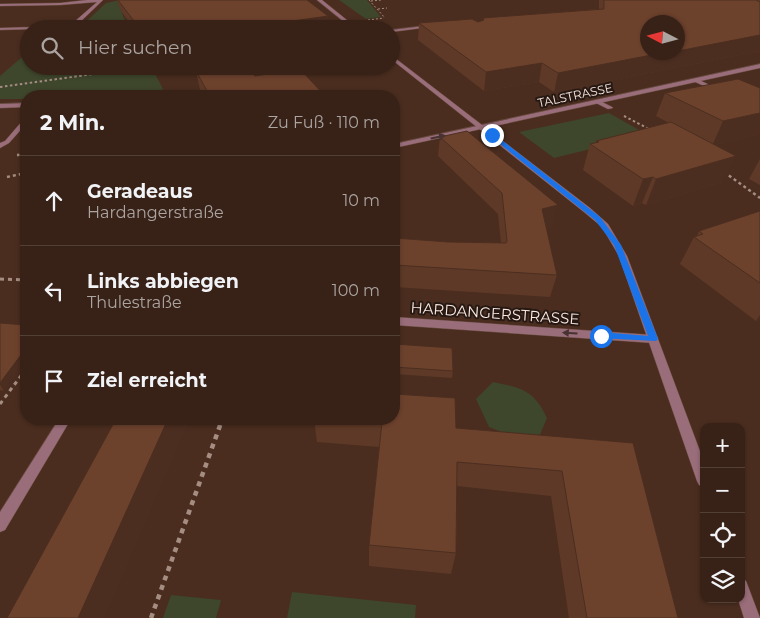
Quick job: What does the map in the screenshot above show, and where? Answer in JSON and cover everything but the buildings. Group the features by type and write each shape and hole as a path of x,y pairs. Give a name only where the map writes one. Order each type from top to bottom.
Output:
{"street":[{"path":"0,5 60,4 101,0"},
{"path":"79,20 101,0"},
{"path":"319,0 345,20"},
{"path":"400,30 437,25"},
{"path":"0,28 20,28"},
{"path":"400,63 605,226 623,256 700,470"},
{"name":"TALSTRASSE","path":"400,145 760,66"},
{"path":"695,80 726,93"},
{"path":"598,102 610,108"},
{"path":"0,106 20,105"},
{"path":"0,146 7,142 20,127"},
{"name":"HARDANGERSTRASSE","path":"400,321 653,339"},
{"path":"0,526 61,425"},
{"path":"745,598 752,618"}],"path":[{"path":"370,1 381,0"},
{"path":"377,9 388,8"},
{"path":"368,20 381,18"},
{"path":"0,86 92,75"},
{"path":"610,108 652,130"},
{"path":"719,169 760,198"},
{"path":"6,177 20,174"},
{"path":"0,279 20,280"},
{"path":"0,404 20,377"},
{"path":"151,618 222,425"}],"green space":[{"path":"120,0 125,20 88,20 106,3"},
{"path":"339,0 367,0 381,17 366,19"},
{"path":"20,59 20,75 156,75 163,89 20,90 20,99 0,99 0,76"},
{"path":"609,113 648,135 554,158 519,132"},
{"path":"493,382 512,386 526,392 537,401 547,418 539,437 512,436 489,427 476,399"},
{"path":"292,592 416,605 415,618 287,618"},
{"path":"171,595 221,600 216,618 163,618"}],"route":[{"path":"492,135 597,219 605,226 618,245 653,339 601,336"}]}
